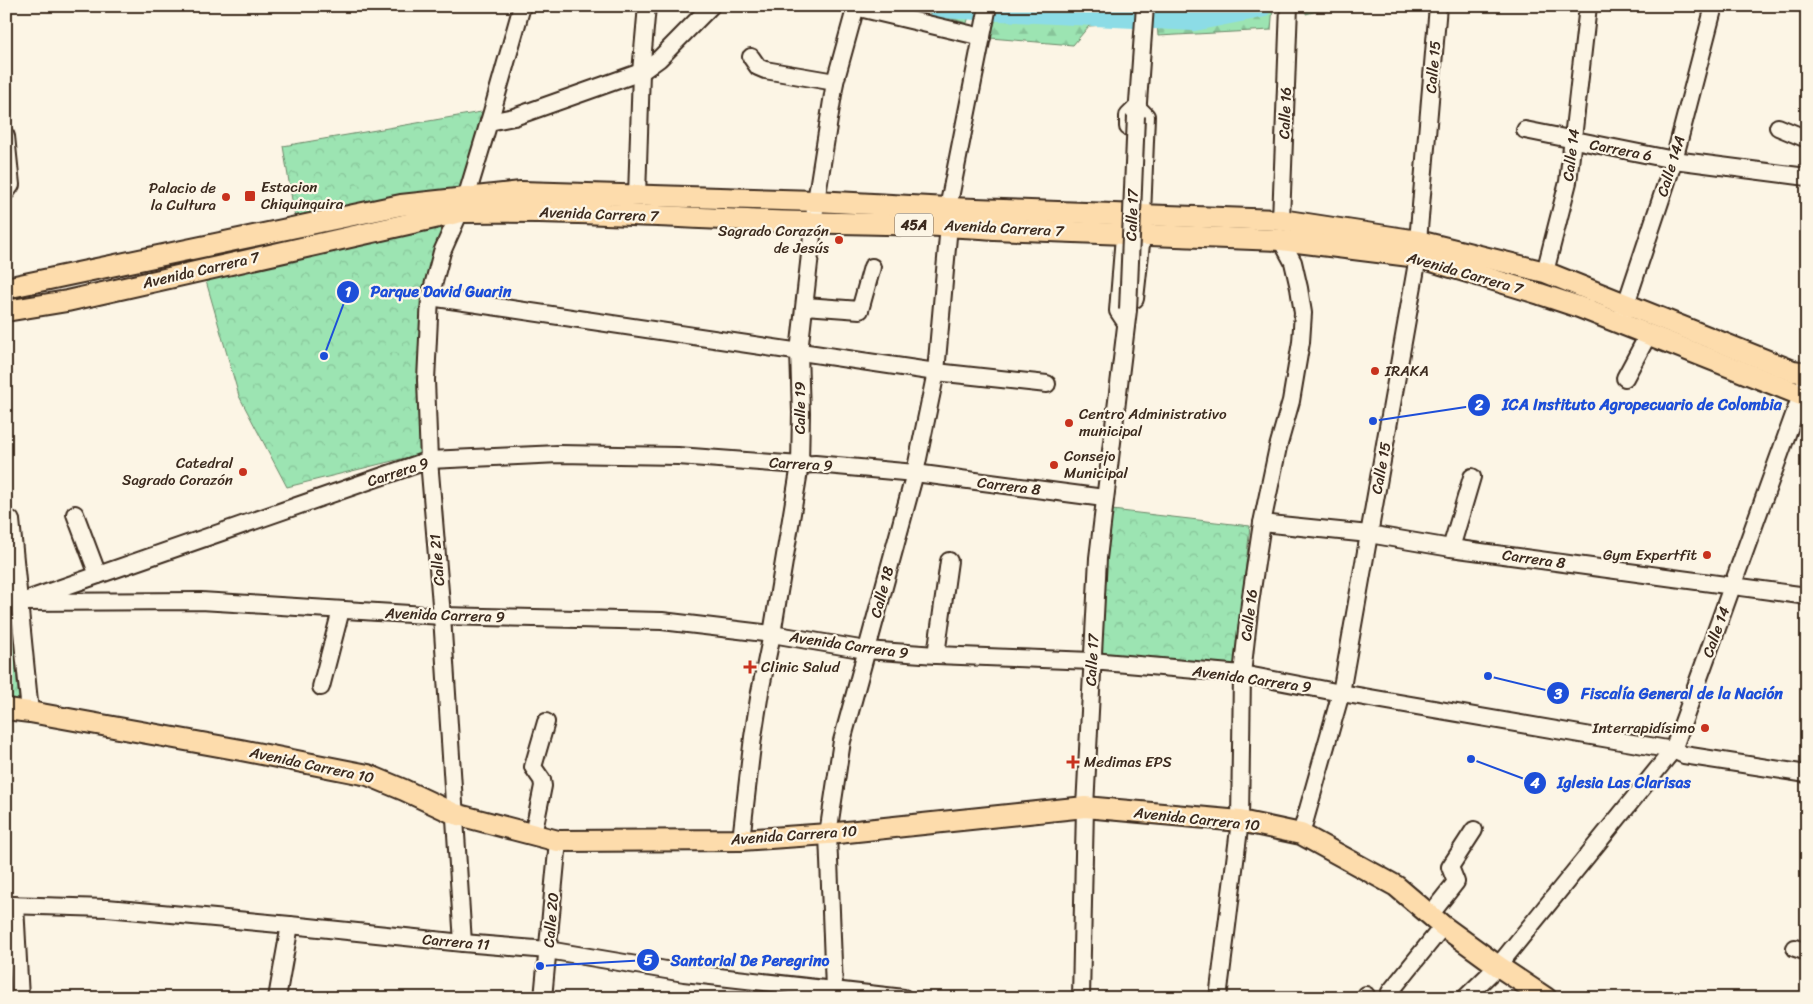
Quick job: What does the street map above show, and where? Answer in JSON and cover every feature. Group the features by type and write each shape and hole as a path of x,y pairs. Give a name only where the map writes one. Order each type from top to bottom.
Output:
{"main road":[{"name":"Avenida Carrera 7","path":"6,311 67,301 521,192 816,201 949,217"},
{"name":"Avenida Carrera 7","path":"6,288 401,205 464,205 525,211 814,222 949,217 1133,224 1281,220 1418,249 1545,272 1623,314 1648,334 1805,390"},
{"name":"Avenida Carrera 7","path":"1133,224 1281,240 1418,249 1540,294 1623,314 1793,371 1807,373"},
{"name":"Avenida Carrera 10","path":"6,709 241,750 368,775 454,814 558,841 741,840 828,834 1085,808 1240,821 1301,834 1396,886 1498,966 1546,998"}],"street":[{"name":"Calle 21","path":"463,943 442,616 429,460 426,380 430,297 442,252 464,205 522,6"},
{"path":"637,196 642,72 647,6"},
{"path":"489,122 514,117 642,72 711,6"},
{"name":"Calle 18","path":"834,989 828,834 842,740 915,473 936,372 949,217 988,6"},
{"name":"Calle 17","path":"1081,998 1085,808 1098,558 1127,317 1144,6"},
{"name":"Calle 15","path":"1301,834 1341,693 1418,249 1438,6"},
{"name":"Calle 14","path":"1545,272 1568,182 1588,6"},
{"name":"Calle 14A","path":"1623,314 1674,160 1714,6"},
{"path":"856,7 983,30"},
{"name":"Calle 19","path":"741,840 760,692 772,634 800,465 799,352 816,201 835,82 856,7"},
{"name":"Calle 16","path":"1281,220 1289,11"},
{"path":"751,56 758,67 765,70 835,82"},
{"name":"Calle 17","path":"1127,317 1118,311 1133,224 1146,116 1137,112"},
{"path":"1778,127 1807,139"},
{"name":"Carrera 6","path":"1525,130 1674,160 1807,177"},
{"path":"6,136 11,185 6,192"},
{"name":"Calle 16","path":"1218,998 1240,821 1242,674 1262,523 1278,447 1291,401 1298,364 1303,313 1293,262 1281,240"},
{"path":"805,306 860,310 872,267"},
{"path":"430,297 936,372 1047,384"},
{"path":"1625,378 1648,334"},
{"name":"Calle 14","path":"1465,998 1498,966 1673,750 1805,390"},
{"name":"Carrera 9","path":"18,602 429,460 559,454 678,456 800,465 815,464 915,473"},
{"name":"Carrera 8","path":"915,473 1104,498"},
{"path":"1450,548 1472,477"},
{"path":"75,514 98,575"},
{"path":"6,521 11,520 30,712"},
{"name":"Carrera 8","path":"1262,523 1369,534 1450,548 1807,596"},
{"path":"936,656 949,560"},
{"name":"Avenida Carrera 9","path":"18,602 201,601 442,616 662,621 772,634 866,650 936,656 1092,661 1242,674 1341,693 1673,750 1684,755 1807,774"},
{"path":"321,687 341,610"},
{"path":"533,835 543,786 542,780 533,766 546,722"},
{"name":"Avenida Carrera 9","path":"1673,750 1685,746 1807,765"},
{"path":"1396,998 1390,992 1437,920 1456,882 1450,867 1474,830"},
{"name":"Calle 20","path":"542,998 558,841"},
{"path":"11,905 20,998"},
{"name":"Carrera 11","path":"11,905 106,908 548,950 684,973 904,998"},
{"path":"277,998 290,925"}],"green space":[{"path":"902,6 972,6 967,23"},
{"path":"1000,6 1128,6 1125,24 1089,26 1073,45 990,38"},
{"path":"1156,6 1273,6 1271,30 1158,36"},
{"path":"1306,6 1335,6 1306,14"},
{"path":"487,111 464,189 295,218 283,146"},
{"path":"453,214 422,316 421,454 287,487 239,396 206,281 401,224"},
{"path":"1112,510 1250,526 1235,670 1096,654"},
{"path":"6,548 17,683 19,700 6,698"}],"waterway":[{"path":"939,6 1194,19 1260,6"}],"place":[{"name":"Estacion Chiquinquira","path":"250,196"},
{"name":"Palacio de la Cultura","path":"226,197"},
{"name":"Sagrado Corazón de Jesús","path":"839,240"},
{"name":"Parque David Guarin","path":"324,356"},
{"name":"IRAKA","path":"1375,371"},
{"name":"ICA Instituto Agropecuario de Colombia","path":"1373,421"},
{"name":"Centro Administrativo municipal","path":"1069,423"},
{"name":"Consejo Municipal","path":"1054,465"},
{"name":"Catedral Sagrado Corazón","path":"243,472"},
{"name":"Gym Expertfit","path":"1707,555"},
{"name":"Clinic Salud","path":"750,667"},
{"name":"Fiscalía General de la Nación","path":"1488,676"},
{"name":"Interrapidísimo","path":"1705,728"},
{"name":"Iglesia Las Clarisas","path":"1471,759"},
{"name":"Medimas EPS","path":"1073,762"},
{"name":"Santorial De Peregrino","path":"540,966"}]}
